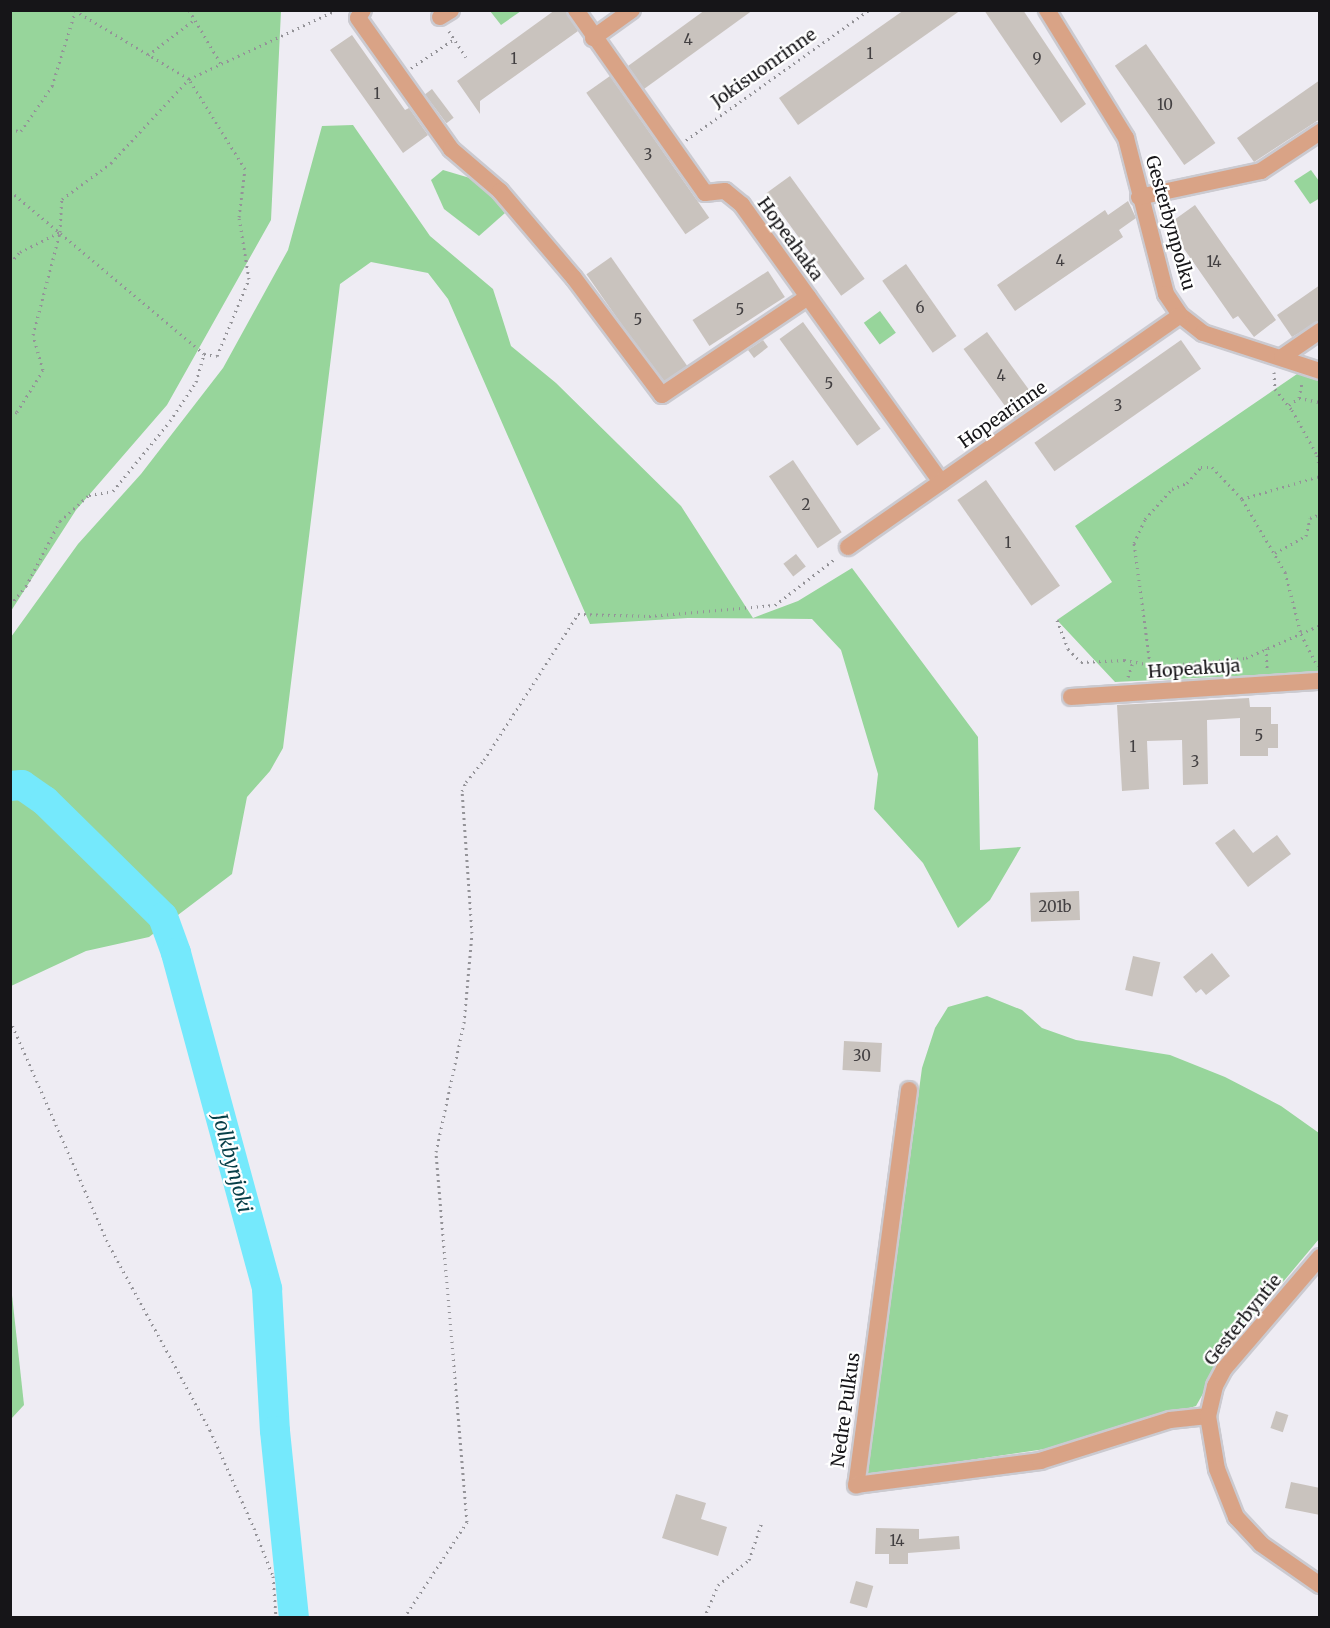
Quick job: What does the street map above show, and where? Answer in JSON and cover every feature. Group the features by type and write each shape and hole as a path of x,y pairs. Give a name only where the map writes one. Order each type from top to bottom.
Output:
{"street":[{"path":"363,10 358,18 451,149 500,191 574,278 662,395 808,297"},
{"name":"Hopeahaka","path":"576,10 593,38 705,193 724,190 742,205 942,482"},
{"path":"593,38 632,10"},
{"name":"Gesterbynpolku","path":"1047,10 1126,138 1139,197 1166,294 1180,315 1203,333 1320,371"},
{"path":"1139,197 1261,171 1320,132"},
{"name":"Hopearinne","path":"848,547 1180,315"},
{"path":"1282,357 1320,331"},
{"name":"Hopeakuja","path":"1071,697 1315,681"},
{"name":"Nedre Pulkus","path":"909,1090 856,1485 1040,1461 1170,1420 1208,1416"},
{"name":"Gesterbyntie","path":"1320,1257 1224,1368 1215,1386 1208,1416 1217,1469 1236,1516 1261,1544 1320,1585"}],"path":[{"path":"189,10 221,64"},
{"path":"10,416 17,412 43,369 33,335 60,232 62,199 111,163 189,79 336,10"},
{"name":"Jokisuonrinne","path":"674,148 869,10"},
{"path":"10,130 21,131 52,86 75,11 189,79 245,169 239,218 249,279 217,356 204,354 10,191"},
{"path":"446,14 454,39 466,57"},
{"path":"148,55 194,20"},
{"path":"400,76 454,39"},
{"path":"10,263 20,252 60,232"},
{"path":"10,605 26,586 60,521 89,495 113,492 136,465 196,382 204,354"},
{"path":"1282,357 1273,373 1275,388 1288,405 1317,455 1320,471"},
{"path":"1288,405 1299,398 1320,402"},
{"path":"1150,664 1133,555 1145,519 1172,489 1187,483 1201,467 1212,467 1242,499 1285,572 1301,633 1318,663 1315,681"},
{"path":"1242,499 1320,476"},
{"path":"1275,553 1306,536 1310,518 1320,514"},
{"path":"404,1617 467,1522 436,1152 464,1023 471,944 462,791 578,614 649,616 775,605 813,579 848,547"},
{"path":"1057,620 1068,649 1081,662 1124,660 1150,664 1246,658 1320,625"},
{"path":"1266,648 1267,684"},
{"path":"10,1020 109,1245 210,1430 254,1528 273,1576 276,1617"},
{"path":"704,1617 718,1585 749,1560 762,1522"}],"green space":[{"path":"11,10 281,11 271,220 167,405 76,510 11,611"},
{"path":"490,11 521,11 501,25"},
{"path":"353,125 430,236 493,289 511,346 556,383 681,506 753,618 798,601 852,568 978,737 980,850 1021,847 990,900 958,928 923,863 874,809 878,774 841,650 812,619 688,618 590,624 448,299 428,273 371,262 340,284 283,748 270,771 247,797 232,874 149,937 86,951 11,986 11,637 78,544 141,474 223,368 288,250 322,126"},
{"path":"443,170 480,181 505,213 479,236 444,209 431,180"},
{"path":"1311,170 1319,181 1320,198 1310,204 1294,181"},
{"path":"880,311 896,333 880,345 864,323"},
{"path":"1319,359 1319,672 1115,682 1057,620 1112,582 1075,526"},
{"path":"987,996 1022,1010 1042,1028 1076,1040 1170,1055 1225,1077 1281,1106 1319,1133 1319,1239 1231,1344 1196,1406 1052,1448 867,1475 922,1068 935,1028 948,1007"},
{"path":"10,1277 24,1405 11,1419 10,1419"}],"building":[{"path":"555,10 566,10 578,31 480,101 480,114 457,81"},
{"path":"705,10 753,10 644,89 628,66"},
{"path":"904,10 961,10 798,125 779,98"},
{"path":"984,10 1023,10 1086,104 1061,123"},
{"path":"352,35 405,110 409,108 428,135 403,153 330,50"},
{"path":"1146,44 1215,143 1184,165 1115,66"},
{"path":"610,76 709,218 685,234 586,93"},
{"path":"1320,80 1320,119 1254,162 1237,138"},
{"path":"432,89 454,118 446,123 425,94"},
{"path":"790,176 865,279 841,296 767,193"},
{"path":"1128,201 1136,218 1119,230 1123,237 1015,311 997,285 1105,210 1108,215"},
{"path":"1170,201 1174,220 1195,205 1276,320 1254,337 1238,316 1233,319 1159,213 1157,204"},
{"path":"611,257 687,366 663,383 586,274"},
{"path":"906,264 956,336 933,353 882,281"},
{"path":"768,271 785,297 709,346 693,320"},
{"path":"1320,285 1320,321 1292,337 1277,315"},
{"path":"803,322 881,429 857,446 780,339"},
{"path":"987,332 1038,402 1014,419 964,349"},
{"path":"763,340 768,347 754,358 748,350"},
{"path":"1181,340 1201,369 1054,471 1034,443"},
{"path":"793,460 842,532 818,548 769,476"},
{"path":"986,480 1060,586 1031,606 957,500"},
{"path":"796,554 806,567 793,576 783,564"},
{"path":"1249,698 1250,707 1271,707 1271,724 1278,724 1278,748 1268,748 1268,756 1240,756 1240,718 1207,720 1208,784 1183,785 1182,740 1147,741 1149,789 1122,791 1117,705"},
{"path":"1234,829 1253,853 1277,835 1291,854 1248,887 1215,843"},
{"path":"1079,891 1080,920 1031,922 1030,893"},
{"path":"1212,953 1230,976 1206,995 1201,989 1196,993 1183,977"},
{"path":"1133,956 1160,962 1152,996 1125,990"},
{"path":"844,1041 882,1043 880,1072 842,1070"},
{"path":"1276,1411 1288,1415 1283,1432 1270,1428"},
{"path":"1291,1482 1320,1488 1320,1515 1285,1508"},
{"path":"676,1494 706,1503 701,1519 727,1527 718,1556 662,1538"},
{"path":"876,1528 919,1529 919,1539 959,1536 960,1549 908,1553 908,1564 889,1564 889,1554 875,1554"},
{"path":"856,1581 873,1586 867,1608 850,1603"}],"waterway":[{"name":"Jolkbynjoki","path":"10,786 22,785 45,801 163,917 176,953 267,1289 275,1431 294,1618"}]}
